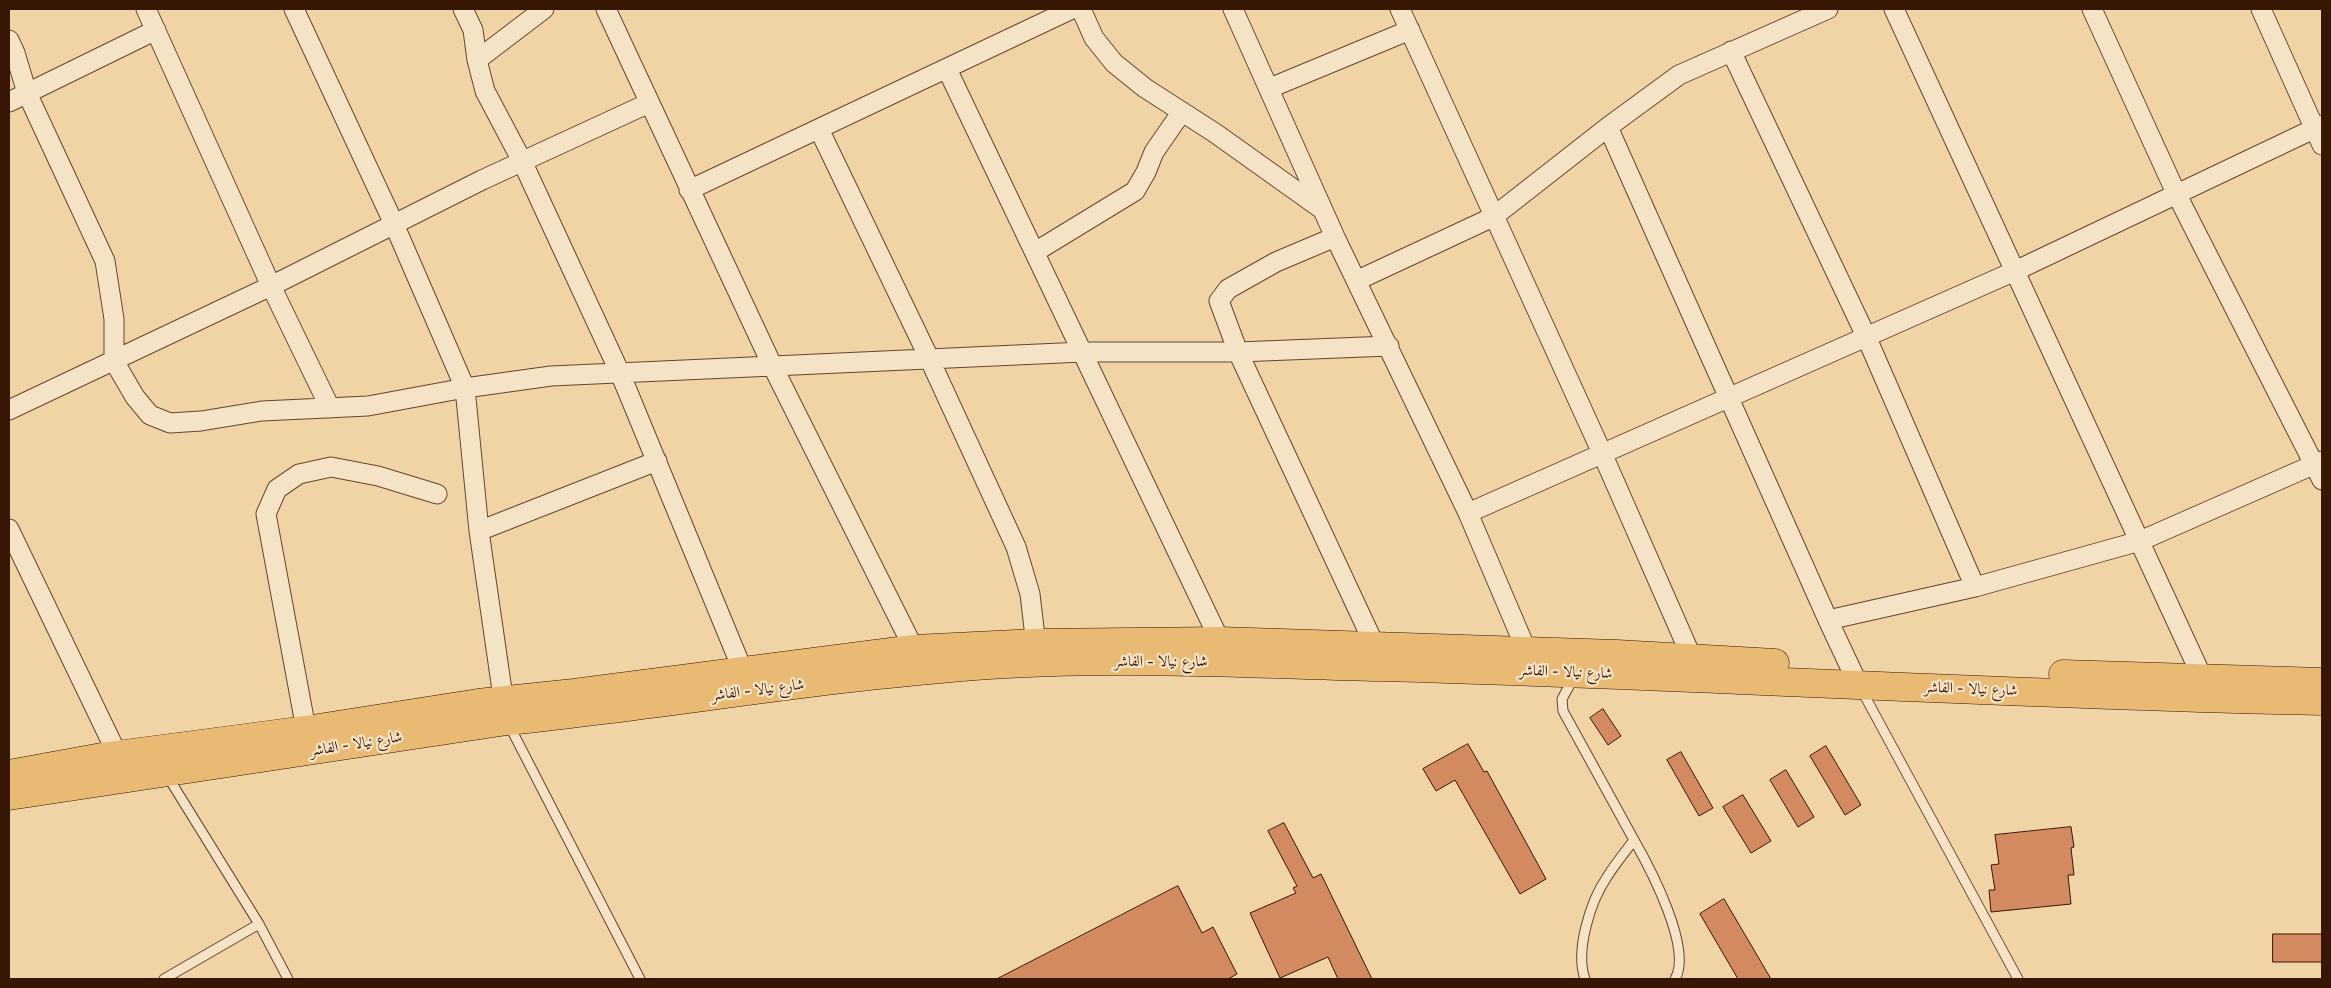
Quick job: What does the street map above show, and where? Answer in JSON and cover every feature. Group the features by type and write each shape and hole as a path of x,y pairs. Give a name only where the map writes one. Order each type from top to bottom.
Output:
{"highway":[{"name":"شارع نيالا - الفاشر","path":"9,774 123,766 308,741 478,703 505,711 577,714 796,685 968,667 1037,653 1220,641 1375,646 1531,662"},
{"name":"شارع نيالا - الفاشر","path":"505,711 743,670 914,649 1220,662 1583,663 2159,687 2322,701"},
{"name":"شارع نيالا - الفاشر","path":"1583,663 1692,658 1729,670"},
{"name":"شارع نيالا - الفاشر","path":"2159,687 2203,679 2322,682"},
{"name":"شارع نيالا - الفاشر","path":"9,796 123,766"}],"street":[{"path":"146,9 271,286 330,408"},
{"path":"294,9 394,224 465,388 479,531 505,711"},
{"path":"464,9 473,30 477,60 485,91 522,161 620,373 743,670"},
{"path":"477,60 544,9"},
{"path":"606,9 772,365 914,649"},
{"path":"689,190 1072,9"},
{"path":"1081,9 1094,38 1114,63 1145,88 1181,113 1215,133 1323,210"},
{"path":"1233,9 1335,236 1358,280 1468,514 1531,662"},
{"path":"1400,9 1493,217 1602,452 1692,658"},
{"path":"1358,280 1493,217 1608,127 1679,76 1828,9"},
{"path":"1894,9 2203,679"},
{"path":"1828,620 1975,587 2140,541 2320,469 2176,193 2092,9"},
{"path":"1468,514 1602,452 1728,399 2015,271 2176,193 2320,133 2261,9"},
{"path":"9,102 156,30"},
{"path":"1270,88 1410,30"},
{"path":"9,40 15,53 26,93 105,261 114,319 114,361 135,397 150,415 170,423 201,421 262,411 368,406 465,388 551,376 1083,352 1238,352 1389,346"},
{"path":"1731,51 1866,336 1975,587"},
{"path":"947,69 1220,641"},
{"path":"10,407 114,361 271,286 522,161 649,102"},
{"path":"1035,252 1135,191 1146,172 1154,152 1181,113"},
{"path":"1608,127 1728,399 1854,675"},
{"path":"819,129 930,358 1016,547 1030,594 1037,653"},
{"path":"1335,236 1276,262 1228,288 1219,301 1238,352 1375,646"},
{"path":"479,531 657,461"},
{"path":"308,741 266,514 277,489 299,474 331,467 378,476 437,494"},
{"path":"9,528 123,766"}],"lane":[{"path":"1583,663 1562,699 1562,711 1654,875 1669,913 1678,948 1679,972 1675,979"},
{"path":"1854,675 2018,979"},
{"path":"505,711 640,979"},
{"path":"159,761 259,924 288,979"},
{"path":"1585,979 1581,967 1581,952 1593,908 1606,878 1634,840"},
{"path":"164,979 259,924"}],"building":[{"path":"1603,709 1621,736 1608,745 1590,718"},
{"path":"1468,744 1484,772 1487,771 1546,879 1520,894 1455,780 1436,791 1423,769"},
{"path":"1826,746 1861,805 1845,815 1810,756"},
{"path":"1681,752 1713,808 1699,816 1667,760"},
{"path":"1786,770 1814,817 1798,827 1770,780"},
{"path":"1743,795 1771,841 1751,853 1723,807"},
{"path":"1284,823 1313,878 1321,874 1372,979 1338,979 1328,957 1280,978 1250,913 1296,893 1293,888 1297,886 1268,831"},
{"path":"2071,827 2074,847 2071,848 2074,875 2068,875 2071,904 1991,912 1989,890 1995,890 1991,865 1999,864 1995,835"},
{"path":"1178,886 1202,933 1213,927 1237,974 1228,979 997,979"},
{"path":"1724,899 1771,979 1738,979 1700,914"},
{"path":"2273,934 2322,934 2322,962 2273,962"}]}
